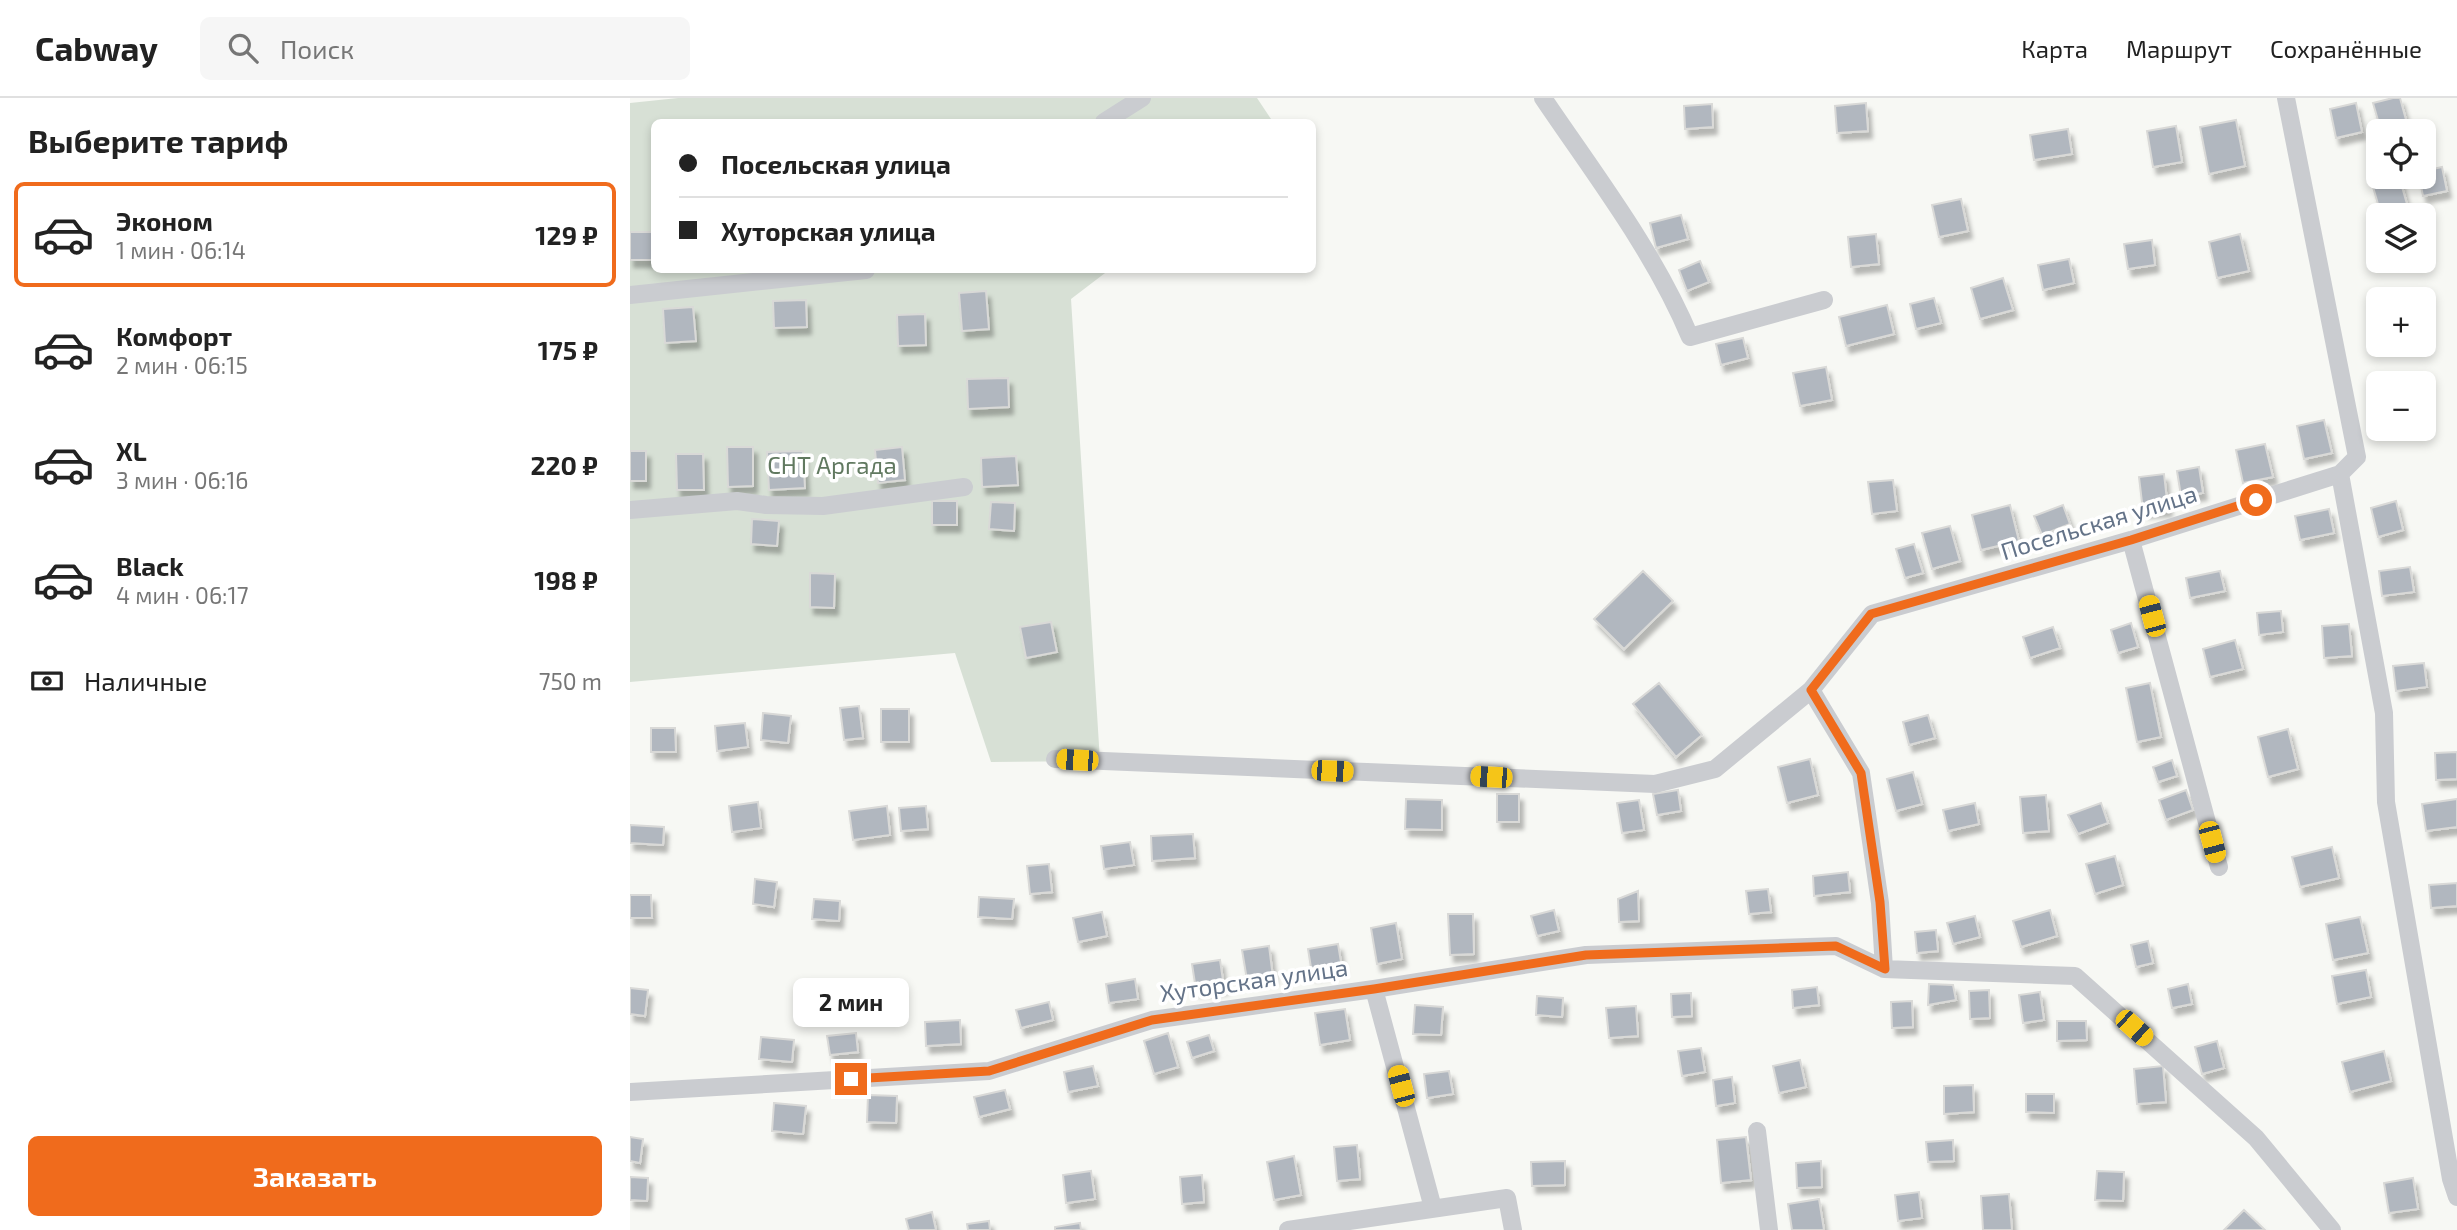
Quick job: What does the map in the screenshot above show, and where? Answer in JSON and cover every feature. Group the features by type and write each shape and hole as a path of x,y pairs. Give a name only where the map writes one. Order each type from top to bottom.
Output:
{"street":[{"path":"1109,119 1142,98"},
{"path":"1543,98 1630,228 1680,312 1690,337 1824,300"},
{"path":"2286,98 2357,457 2340,474 2384,713 2386,802 2451,1179 2457,1197"},
{"path":"630,295 838,273"},
{"name":"Посельская улица","path":"1811,690 1871,614 2131,540 2340,474"},
{"path":"630,510 737,501 766,505 823,506 964,487"},
{"path":"2131,540 2219,867"},
{"path":"1055,759 1655,784 1716,769 1811,690 1861,773 1880,902 1885,969 2075,976 2256,1138 2332,1230"},
{"name":"Хуторская улица","path":"630,1092 989,1071 1152,1020 1374,989 1586,955 1836,946 1885,969"},
{"path":"1374,989 1433,1208"},
{"path":"1757,1131 1769,1230"},
{"path":"1288,1230 1507,1198 1513,1230"}],"green space":[{"name":"СНТ Аргада","path":"678,98 1257,98 1271,119 651,119 651,273 1105,273 1071,299 1100,761 991,762 955,653 630,682 630,103"}],"building":[{"path":"2400,98 2406,119 2378,119 2373,103"},
{"path":"1866,103 1868,131 1837,133 1835,106"},
{"path":"2356,103 2362,132 2336,138 2330,109"},
{"path":"1712,104 1713,127 1685,129 1684,106"},
{"path":"2236,120 2245,166 2209,174 2200,127"},
{"path":"2176,126 2182,162 2153,167 2147,131"},
{"path":"2068,129 2072,154 2034,160 2030,135"},
{"path":"2442,167 2447,191 2423,196 2422,189 2436,189 2436,168"},
{"path":"2374,189 2403,189 2407,203 2378,203"},
{"path":"1961,199 1968,231 1939,237 1932,205"},
{"path":"1681,215 1688,239 1656,248 1650,223"},
{"path":"630,232 651,232 651,260 630,260"},
{"path":"1876,234 1879,264 1851,267 1848,237"},
{"path":"2240,234 2249,271 2217,278 2209,242"},
{"path":"2152,240 2155,265 2128,269 2124,244"},
{"path":"2069,259 2074,283 2043,290 2038,265"},
{"path":"1700,261 1709,282 1687,291 1679,270"},
{"path":"2003,278 2013,310 1980,319 1971,288"},
{"path":"986,291 989,329 962,331 959,293"},
{"path":"1934,298 1941,323 1916,329 1910,304"},
{"path":"806,300 807,327 774,328 773,301"},
{"path":"1887,305 1894,334 1846,346 1839,317"},
{"path":"693,307 696,341 665,343 663,309"},
{"path":"925,314 926,345 898,346 897,315"},
{"path":"1743,338 1748,358 1721,365 1716,344"},
{"path":"1826,367 1832,400 1800,406 1793,373"},
{"path":"1008,378 1009,407 968,409 967,379"},
{"path":"2324,420 2332,453 2304,459 2297,426"},
{"path":"2265,444 2273,477 2243,483 2236,450"},
{"path":"727,447 753,447 753,486 728,487"},
{"path":"902,447 905,480 878,483 875,450"},
{"path":"630,451 646,451 646,481 630,481"},
{"path":"803,451 805,488 769,490 767,452"},
{"path":"676,454 703,454 704,490 677,490"},
{"path":"1016,456 1018,485 982,487 981,458"},
{"path":"2199,467 2203,493 2181,496 2177,471"},
{"path":"2164,474 2168,509 2143,511 2139,477"},
{"path":"1893,480 1897,511 1872,514 1868,482"},
{"path":"932,501 957,501 957,525 932,525"},
{"path":"2396,501 2403,530 2378,537 2371,508"},
{"path":"991,502 1015,503 1014,531 989,529"},
{"path":"2010,505 2019,541 1981,550 1972,515"},
{"path":"2063,505 2070,524 2042,535 2034,516"},
{"path":"2329,509 2334,533 2300,540 2295,516"},
{"path":"752,519 779,521 777,546 751,544"},
{"path":"1950,526 1960,561 1932,569 1922,533"},
{"path":"1914,544 1923,573 1905,578 1896,549"},
{"path":"2410,567 2414,592 2382,596 2379,571"},
{"path":"1643,571 1673,601 1624,649 1594,619"},
{"path":"2220,571 2225,591 2190,598 2186,578"},
{"path":"810,573 835,574 834,608 810,607"},
{"path":"2281,611 2283,632 2259,635 2257,613"},
{"path":"1051,622 1057,652 1026,658 1020,627"},
{"path":"2131,623 2138,647 2118,653 2111,630"},
{"path":"2349,624 2352,656 2324,658 2322,626"},
{"path":"2053,627 2060,648 2030,658 2023,637"},
{"path":"2235,640 2243,669 2210,677 2203,649"},
{"path":"2424,663 2427,687 2396,691 2393,666"},
{"path":"1659,683 1702,735 1676,757 1633,704"},
{"path":"2150,683 2161,737 2137,742 2126,688"},
{"path":"859,706 863,738 844,740 840,708"},
{"path":"881,709 909,709 909,742 881,742"},
{"path":"763,713 791,716 788,743 761,740"},
{"path":"1928,715 1935,738 1909,745 1903,722"},
{"path":"745,723 748,747 717,751 715,726"},
{"path":"651,728 675,728 676,752 651,752"},
{"path":"2288,729 2298,769 2268,777 2258,737"},
{"path":"2457,752 2457,779 2436,780 2435,753"},
{"path":"1810,759 1818,795 1787,803 1778,767"},
{"path":"2172,760 2177,776 2158,782 2153,767"},
{"path":"1913,772 1922,804 1896,811 1887,779"},
{"path":"1678,790 1681,811 1657,815 1653,794"},
{"path":"2186,790 2193,810 2166,820 2159,800"},
{"path":"1497,794 1519,794 1519,822 1497,822"},
{"path":"2046,795 2049,831 2023,833 2020,797"},
{"path":"1406,799 1442,800 1442,830 1405,829"},
{"path":"2457,799 2457,827 2426,831 2422,804"},
{"path":"1639,800 1644,830 1622,833 1617,803"},
{"path":"758,802 761,828 732,832 729,806"},
{"path":"1975,803 1979,824 1948,831 1943,810"},
{"path":"2101,803 2108,823 2078,834 2068,815"},
{"path":"887,806 890,835 853,840 849,811"},
{"path":"926,806 928,829 901,831 899,808"},
{"path":"630,825 664,827 663,845 630,843"},
{"path":"1193,834 1195,858 1152,861 1151,836"},
{"path":"1130,842 1134,865 1104,869 1101,846"},
{"path":"2332,847 2339,878 2300,887 2292,857"},
{"path":"2115,856 2123,885 2095,894 2086,864"},
{"path":"1049,864 1052,892 1030,894 1027,866"},
{"path":"1848,872 1850,892 1814,896 1813,876"},
{"path":"755,879 777,882 774,907 753,904"},
{"path":"2457,883 2457,906 2431,908 2429,885"},
{"path":"1768,889 1771,912 1749,914 1746,891"},
{"path":"1638,891 1639,921 1619,922 1618,899"},
{"path":"630,895 651,895 652,918 630,918"},
{"path":"979,897 1014,899 1012,919 978,917"},
{"path":"814,899 840,901 839,921 812,919"},
{"path":"1554,910 1559,931 1537,936 1531,916"},
{"path":"2050,910 2057,936 2021,947 2013,921"},
{"path":"1102,912 1107,936 1078,942 1073,918"},
{"path":"1448,914 1473,914 1474,954 1450,955"},
{"path":"1975,916 1980,937 1953,944 1947,923"},
{"path":"2360,917 2368,953 2333,960 2326,924"},
{"path":"1396,923 1402,959 1377,964 1371,928"},
{"path":"1936,930 1938,951 1917,953 1915,932"},
{"path":"2148,941 2153,963 2136,967 2131,945"},
{"path":"1338,944 1342,968 1312,974 1308,949"},
{"path":"1269,946 1273,977 1247,980 1242,950"},
{"path":"1220,960 1224,987 1196,990 1192,964"},
{"path":"2366,970 2371,997 2337,1004 2332,976"},
{"path":"1135,979 1138,999 1109,1003 1106,984"},
{"path":"1929,984 1953,985 1956,1000 1928,1005"},
{"path":"2188,984 2192,1004 2172,1008 2168,989"},
{"path":"1817,987 1819,1005 1793,1008 1792,990"},
{"path":"630,988 648,990 645,1016 630,1014"},
{"path":"1989,990 1990,1018 1970,1019 1969,991"},
{"path":"2040,992 2044,1020 2023,1023 2019,995"},
{"path":"1691,993 1692,1016 1672,1017 1671,994"},
{"path":"1537,996 1563,998 1562,1017 1536,1015"},
{"path":"1912,1001 1913,1027 1892,1028 1891,1002"},
{"path":"1049,1002 1053,1020 1021,1028 1016,1010"},
{"path":"1415,1005 1443,1007 1441,1035 1413,1034"},
{"path":"1636,1006 1638,1036 1609,1038 1606,1008"},
{"path":"1345,1009 1350,1040 1320,1045 1315,1013"},
{"path":"960,1020 961,1044 926,1046 925,1022"},
{"path":"2057,1021 2086,1021 2087,1040 2057,1041"},
{"path":"856,1033 858,1052 830,1055 827,1036"},
{"path":"1168,1033 1178,1067 1154,1074 1144,1041"},
{"path":"1209,1035 1214,1051 1192,1058 1187,1042"},
{"path":"761,1037 794,1040 792,1062 759,1059"},
{"path":"2217,1041 2224,1068 2202,1074 2195,1047"},
{"path":"1701,1048 1705,1072 1682,1076 1678,1051"},
{"path":"2384,1051 2391,1081 2350,1092 2342,1062"},
{"path":"1800,1060 1806,1087 1779,1093 1773,1066"},
{"path":"1093,1066 1098,1086 1068,1092 1064,1072"},
{"path":"2163,1066 2166,1102 2137,1104 2134,1069"},
{"path":"1449,1071 1453,1094 1427,1098 1424,1074"},
{"path":"1732,1077 1735,1103 1716,1106 1713,1080"},
{"path":"1973,1085 1974,1112 1944,1114 1944,1086"},
{"path":"1005,1090 1010,1109 979,1117 974,1097"},
{"path":"2026,1094 2054,1094 2054,1113 2026,1112"},
{"path":"868,1095 897,1096 896,1123 867,1122"},
{"path":"774,1103 806,1106 803,1134 772,1131"},
{"path":"630,1137 643,1139 640,1163 630,1161"},
{"path":"1746,1137 1751,1180 1721,1183 1717,1140"},
{"path":"1953,1140 1954,1161 1928,1162 1926,1142"},
{"path":"1357,1145 1360,1179 1337,1181 1334,1147"},
{"path":"1294,1156 1301,1195 1274,1200 1267,1162"},
{"path":"1565,1161 1565,1185 1532,1186 1531,1162"},
{"path":"1821,1161 1822,1187 1797,1188 1796,1163"},
{"path":"1091,1171 1095,1199 1066,1203 1063,1175"},
{"path":"2097,1171 2124,1172 2123,1201 2095,1200"},
{"path":"1202,1175 1204,1202 1182,1204 1180,1177"},
{"path":"630,1177 648,1178 647,1201 630,1200"},
{"path":"2413,1178 2418,1209 2389,1213 2384,1183"},
{"path":"1919,1192 1922,1218 1898,1221 1895,1195"},
{"path":"2009,1194 2012,1230 1983,1230 1981,1196"},
{"path":"1819,1199 1824,1230 1792,1230 1788,1204"},
{"path":"2244,1210 2265,1230 2224,1230"},
{"path":"932,1212 936,1230 909,1230 906,1219"},
{"path":"989,1221 990,1230 968,1230 967,1224"},
{"path":"1080,1223 1081,1230 1055,1230 1055,1227"}],"route":[{"path":"851,1079 989,1071 1152,1020 1374,989 1586,955 1836,946 1885,969 1880,902 1861,773 1811,690 1871,614 2131,540 2256,500"}]}
